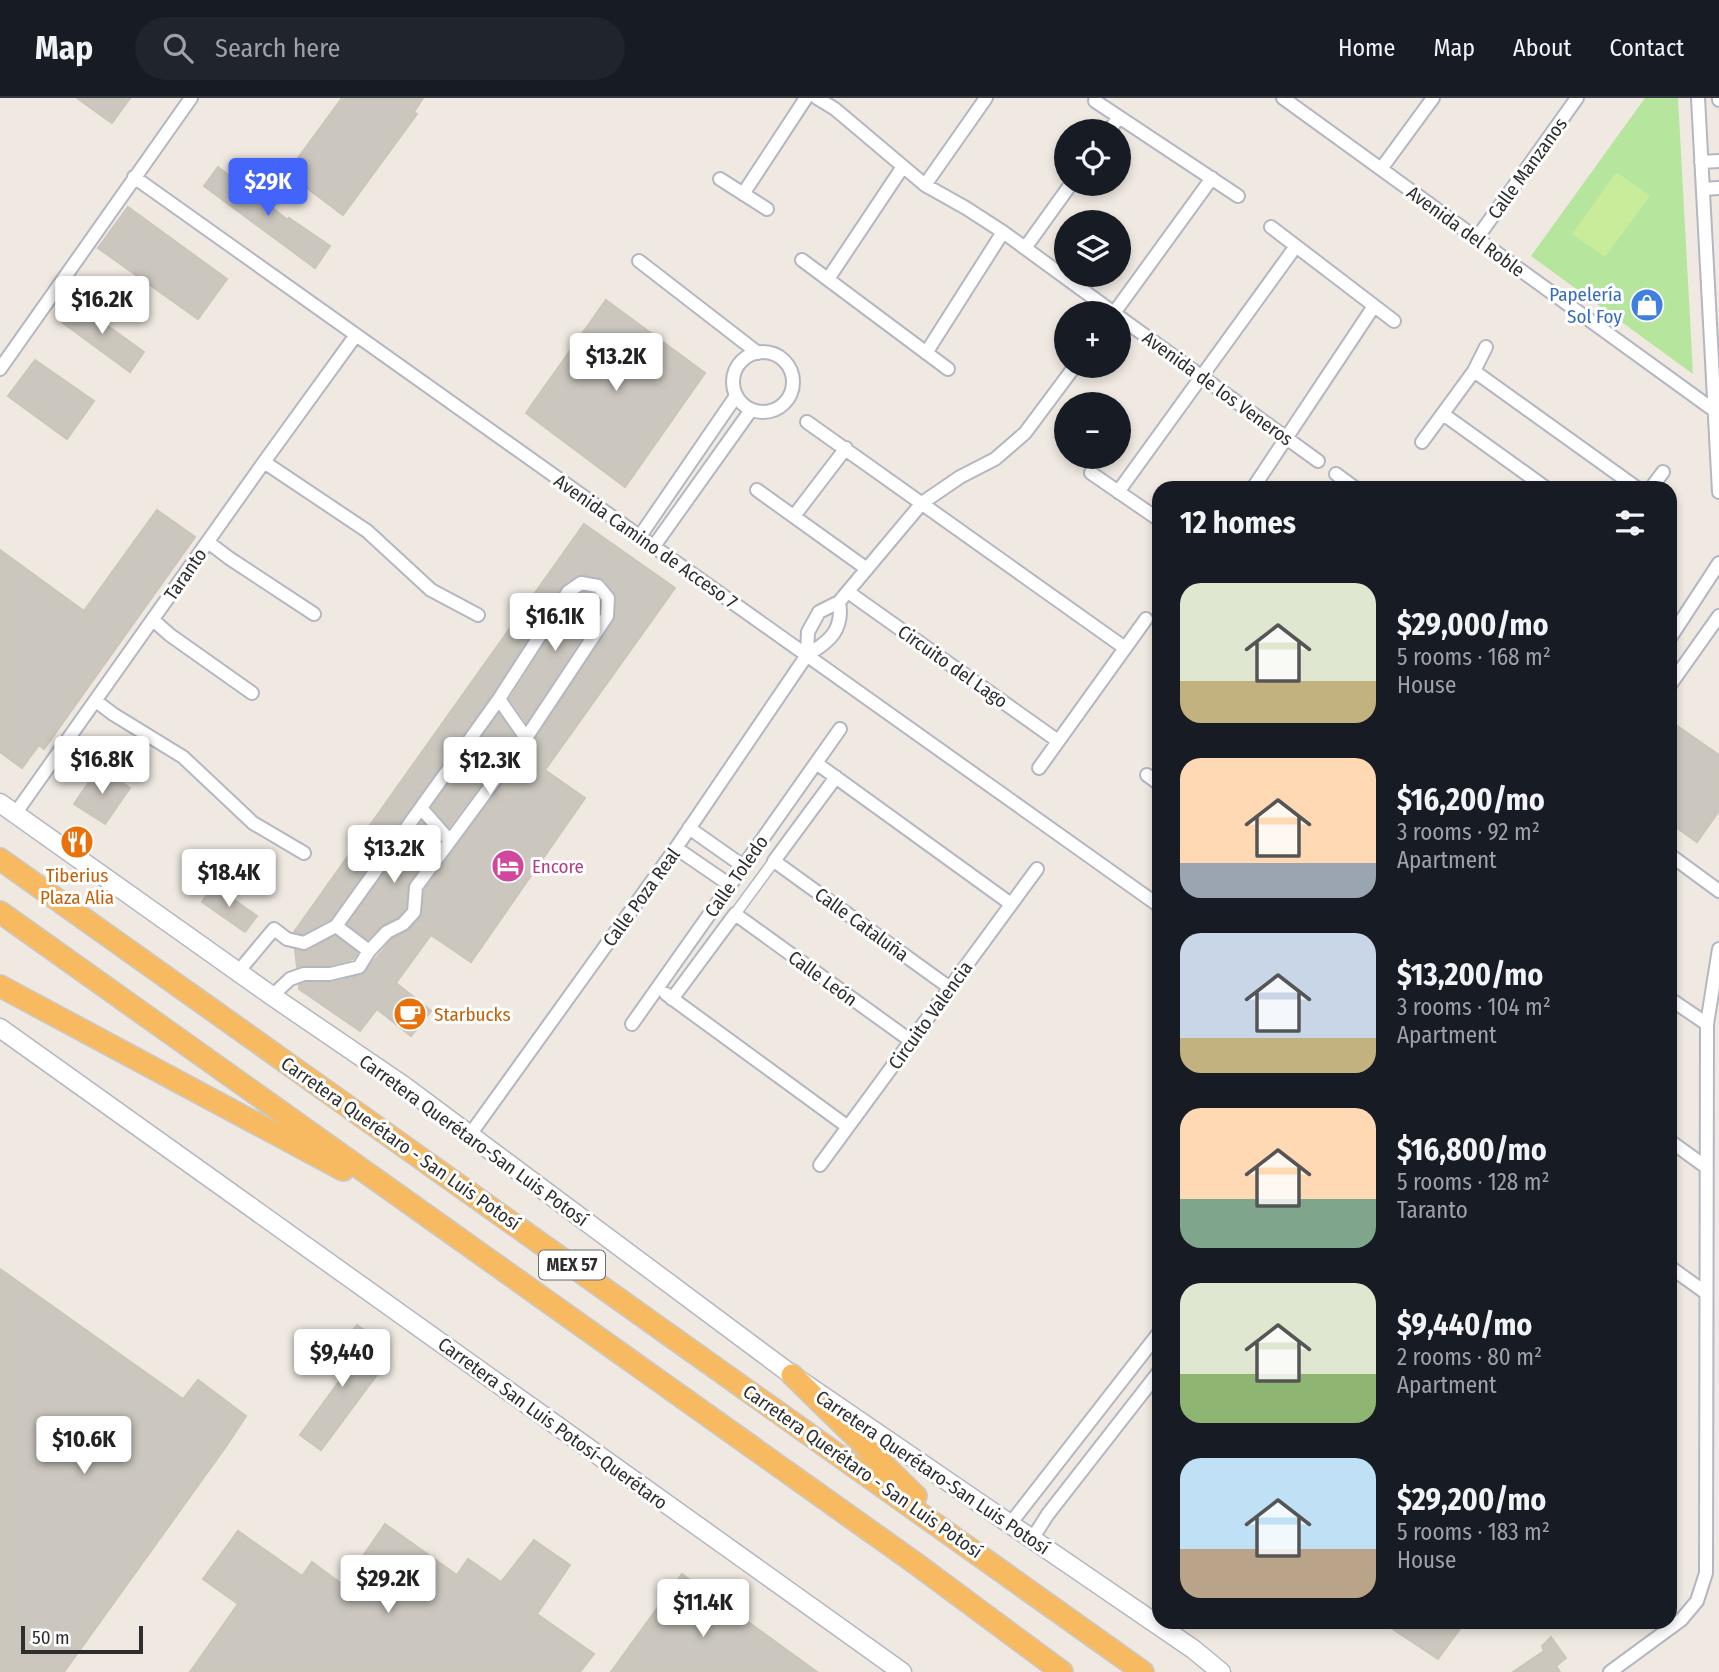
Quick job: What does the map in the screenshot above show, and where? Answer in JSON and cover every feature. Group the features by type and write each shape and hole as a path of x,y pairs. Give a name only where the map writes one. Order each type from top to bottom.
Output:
{"highway":[{"name":"Carretera Querétaro - San Luis Potosí","path":"0,859 1143,1672"},
{"name":"MEX 57","path":"0,912 904,1555 1062,1672"},
{"path":"0,986 422,1213"},
{"path":"792,1375 965,1544"}],"main road":[{"name":"Carretera Querétaro-San Luis Potosí","path":"7,808 404,1086 792,1375 1152,1621"},
{"name":"Carretera San Luis Potosí-Querétaro","path":"0,1028 902,1672"},
{"name":"Carretera Querétaro-San Luis Potosí","path":"1164,1629 1221,1672"}],"street":[{"path":"0,369 191,98"},
{"path":"743,194 806,98"},
{"name":"Avenida de los Veneros","path":"817,98 835,109 925,185 1003,232 1098,301"},
{"path":"835,109 843,98"},
{"path":"925,185 986,98"},
{"name":"Avenida del Roble","path":"1283,98 1717,411"},
{"path":"1381,169 1433,98"},
{"name":"Calle Manzanos","path":"1477,238 1577,98"},
{"path":"1698,98 1717,411 1719,492"},
{"path":"1095,101 1238,196"},
{"path":"1701,162 1719,161"},
{"path":"828,279 902,168"},
{"name":"Avenida Camino de Acceso 7","path":"134,177 1152,901"},
{"path":"1125,301 1212,178"},
{"path":"720,179 767,209"},
{"path":"1703,189 1719,188"},
{"path":"1025,248 1062,196"},
{"path":"1271,227 1394,321"},
{"path":"926,353 1003,232"},
{"path":"1118,492 1296,246"},
{"path":"802,260 948,369"},
{"path":"639,261 758,353 778,356 786,362 793,380 792,391 780,407 771,411 751,410 736,396 733,387 736,369 741,361 758,353"},
{"path":"1258,481 1374,306"},
{"name":"Avenida de los Veneros","path":"1131,325 1318,461"},
{"name":"Taranto","path":"7,808 96,701 356,335"},
{"path":"1422,442 1474,371 1486,347"},
{"path":"1474,371 1627,481"},
{"path":"807,655 808,632 819,612 844,597 922,503 960,477 995,459 1025,433 1067,378"},
{"path":"639,536 736,396"},
{"path":"654,546 751,410"},
{"path":"1443,414 1533,481"},
{"path":"807,422 1125,648"},
{"path":"794,516 846,448"},
{"path":"264,462 367,531 431,590 478,615"},
{"path":"1656,481 1663,472"},
{"path":"1091,473 1152,515"},
{"path":"682,474 698,485"},
{"path":"1336,474 1346,481"},
{"path":"757,490 867,569"},
{"path":"208,542 314,614"},
{"path":"1677,627 1719,563"},
{"path":"238,972 274,929 287,939 304,943 336,926 499,699 568,592 581,583 598,586 608,598 607,616 526,738 416,887 414,912 404,924 387,932 369,951 359,967 330,974 304,974 290,979 272,996"},
{"path":"807,655 833,636 840,620 844,597"},
{"name":"Circuito del Lago","path":"844,597 1058,741"},
{"path":"1677,675 1719,616"},
{"path":"1039,768 1146,619"},
{"path":"153,620 252,693"},
{"name":"Calle Poza Real","path":"469,1136 676,848 807,655"},
{"path":"499,699 526,738"},
{"path":"96,701 183,757 253,823 304,853"},
{"name":"Calle Toledo","path":"632,1024 840,729"},
{"path":"816,763 1011,904"},
{"path":"1147,775 1152,779"},
{"name":"Calle Toledo","path":"672,999 836,777"},
{"path":"421,808 449,840"},
{"path":"688,828 743,866"},
{"path":"676,848 730,885"},
{"name":"Calle Cataluña","path":"774,860 950,988"},
{"path":"1677,860 1719,891"},
{"name":"Circuito Valencia","path":"820,1165 1037,869"},
{"name":"Calle León","path":"734,914 911,1041"},
{"path":"336,926 369,951"},
{"path":"1677,1623 1697,1601 1712,1573 1706,1293 1707,1024 1719,949"},
{"path":"657,988 848,1127"},
{"path":"1677,1004 1707,1024"},
{"path":"1677,1146 1706,1167"},
{"path":"1677,1272 1706,1293"},
{"path":"1010,1524 1152,1348"},
{"path":"1032,1539 1048,1514 1152,1381"},
{"path":"1071,1446 1092,1458"},
{"path":"1610,1672 1669,1629"}],"green space":[{"path":"1645,98 1678,98 1693,374 1531,256"},
{"path":"1616,172 1650,196 1605,257 1572,234"}],"building":[{"path":"77,98 130,98 112,123"},
{"path":"342,98 423,98 414,112 417,114 343,215 287,173"},
{"path":"218,167 288,220 289,218 330,246 315,268 204,186"},
{"path":"128,207 227,279 198,319 98,248"},
{"path":"606,300 705,373 625,487 526,413"},
{"path":"73,301 144,352 130,372 59,320"},
{"path":"35,360 94,401 67,439 8,396"},
{"path":"157,510 195,537 44,749 39,745 22,768 0,752 0,550 84,611"},
{"path":"584,524 675,588 545,770 585,798 471,962 431,935 396,983 431,1011 411,1036 377,1009 360,1031 299,989 299,985 332,983 362,975 392,939 407,932 420,918 425,890 533,743 614,621 617,598 605,580 582,574 561,587 492,694 330,919 303,934 294,932"},
{"path":"583,592 593,594 599,601 598,613 526,722 510,699 574,598"},
{"path":"499,714 515,738 449,827 432,807"},
{"path":"1677,726 1719,755 1719,811 1697,842 1677,828"},
{"path":"99,767 130,788 105,824 74,804"},
{"path":"422,822 439,842 409,882 406,908 368,939 348,924"},
{"path":"213,885 257,916 245,932 202,902"},
{"path":"335,936 357,953 353,959 329,965 297,967 295,950 308,951"},
{"path":"0,1269 183,1399 198,1380 246,1416 64,1672 0,1672"},
{"path":"357,1325 374,1337 355,1361 376,1376 321,1450 300,1435 343,1376 326,1364"},
{"path":"385,1524 457,1575 468,1559 501,1582 534,1540 570,1565 537,1614 594,1654 580,1672 190,1672 238,1604 203,1579 238,1531 302,1576 312,1562 343,1585"},
{"path":"682,1574 817,1672 611,1672"},
{"path":"1393,1629 1460,1629 1438,1659"},
{"path":"1551,1637 1566,1658 1556,1666 1560,1672 1513,1672 1544,1651 1542,1646"}],"place":[{"name":"Papelería Sol Foy","path":"1647,305"},
{"name":"Tiberius Plaza Alia","path":"77,842"},
{"name":"Encore","path":"508,866"},
{"name":"Starbucks","path":"410,1014"}]}
